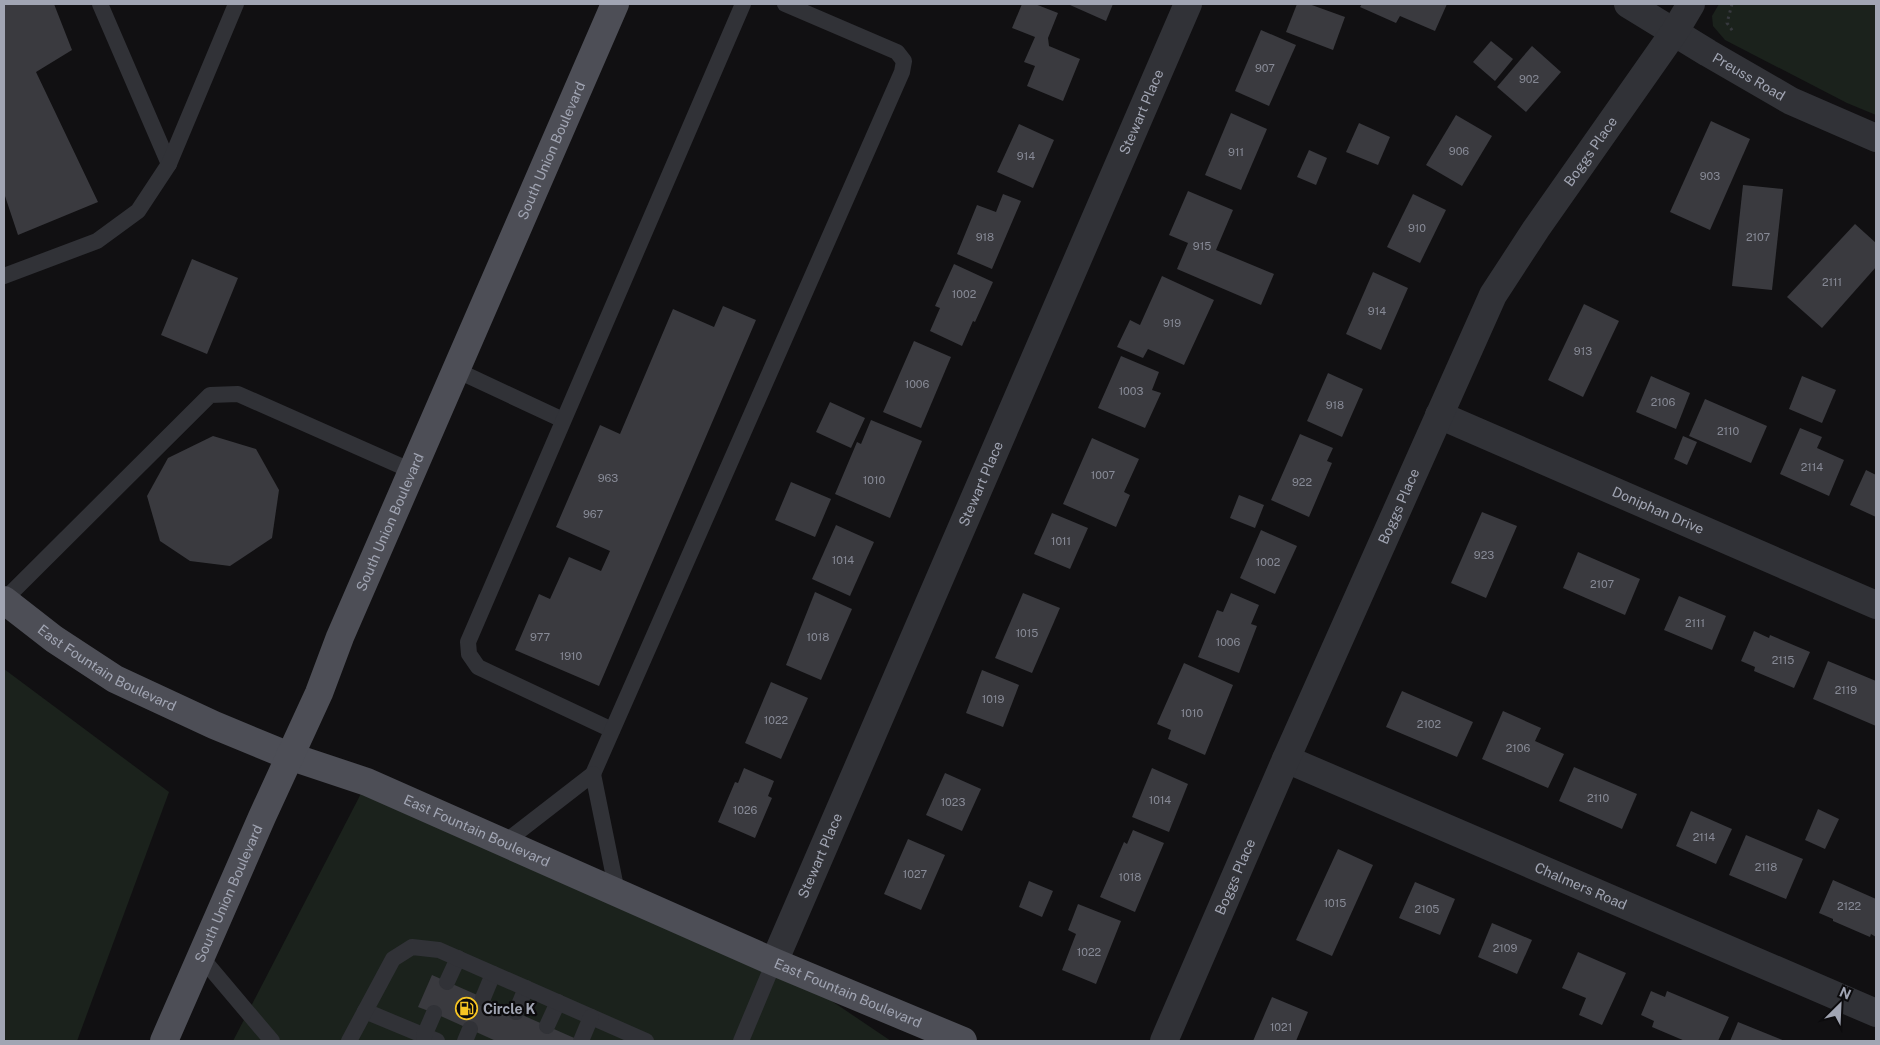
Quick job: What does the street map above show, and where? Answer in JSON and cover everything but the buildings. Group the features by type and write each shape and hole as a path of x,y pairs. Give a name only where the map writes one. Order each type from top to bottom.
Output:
{"main road":[{"name":"South Union Boulevard","path":"164,1041 319,693 340,637 615,4"},
{"name":"East Fountain Boulevard","path":"4,600 54,639 115,678 214,725 290,756 367,782 774,962 963,1041"}],"street":[{"name":"Stewart Place","path":"774,962 1188,4"},
{"name":"Preuss Road","path":"1628,4 1791,101 1876,138"},
{"name":"Boggs Place","path":"1164,1041 1286,759 1493,295 1536,229 1692,4"},
{"name":"Doniphan Drive","path":"1439,415 1876,604"},
{"name":"Chalmers Road","path":"1286,759 1876,1013"}],"lane":[{"path":"100,4 169,164"},
{"path":"4,276 97,241 138,211 169,164 236,4"},
{"path":"612,730 478,667 469,654 468,642 743,4"},
{"path":"504,843 593,774 902,72 904,61 897,52 786,4"},
{"path":"456,370 563,420"},
{"path":"4,600 210,395 238,394 412,471"},
{"path":"593,774 617,892"},
{"path":"349,1041 393,959 412,947 439,950 646,1041"},
{"path":"201,957 272,1041"},
{"path":"447,982 458,958"},
{"path":"741,1041 774,962"},
{"path":"483,998 493,974"},
{"path":"516,1012 526,988"},
{"path":"547,1026 558,1002"},
{"path":"365,1011 430,1038 434,1013"},
{"path":"581,1041 591,1016"}],"path":[{"path":"1732,4 1728,23 1740,38"}],"shaded area":[{"path":"1719,4 1876,4 1876,115 1847,103 1725,40 1713,26 1712,16"},
{"path":"4,669 169,792 77,1041 4,1041"},
{"path":"367,782 774,962 891,1041 233,1041"}],"place":[{"name":"Circle K","path":"467,1009"}]}
